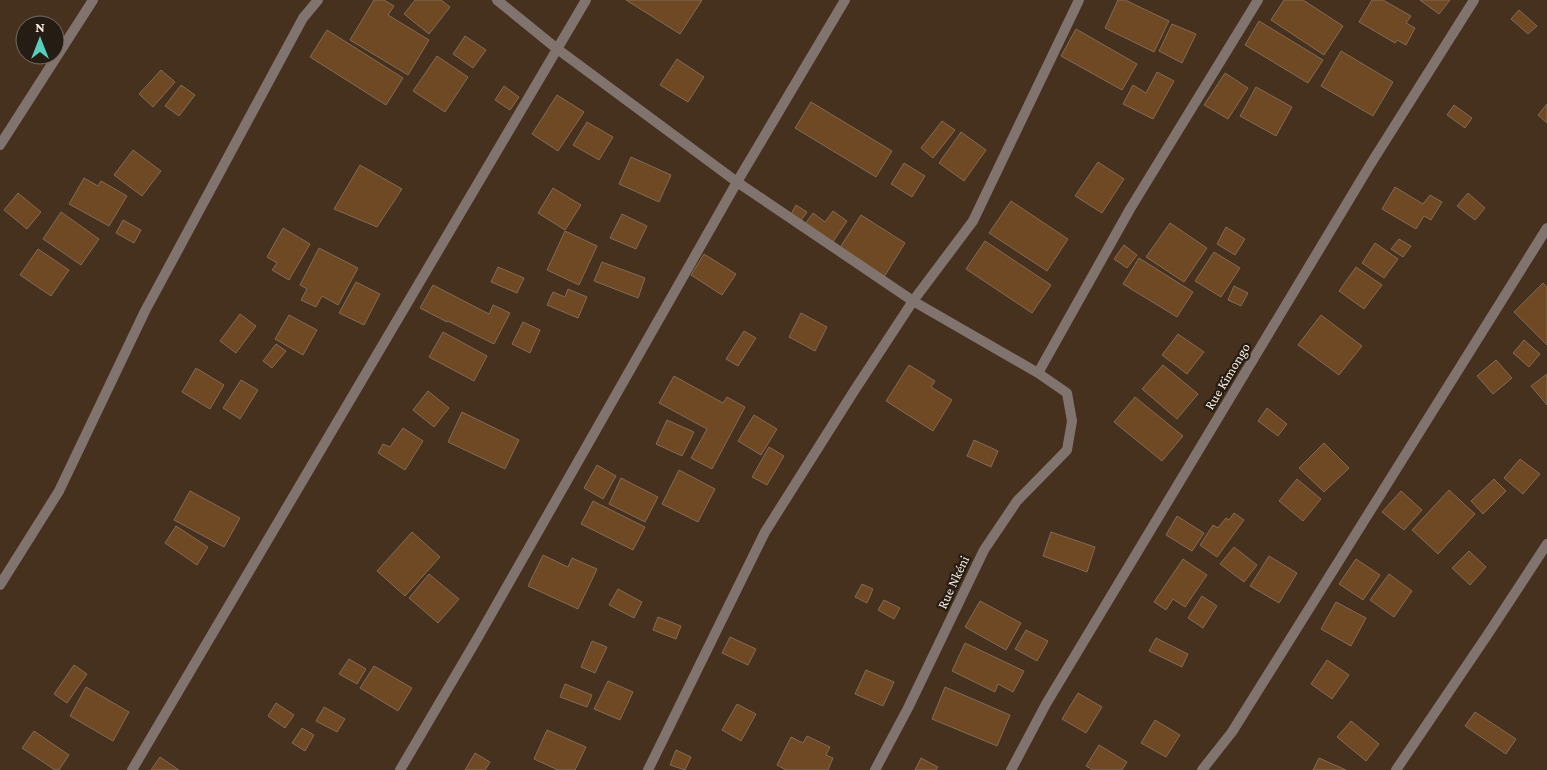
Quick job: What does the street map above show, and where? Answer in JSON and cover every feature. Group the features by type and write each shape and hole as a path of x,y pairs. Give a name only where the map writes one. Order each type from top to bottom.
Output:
{"street":[{"path":"0,145 94,0"},
{"path":"0,585 58,492 146,311 303,18 318,0"},
{"name":"Rue Nkéni","path":"497,0 556,48 737,182 913,301 1038,373 1068,393 1072,421 1068,450 1017,501 984,550 908,708 874,770"},
{"path":"132,770 586,0"},
{"path":"400,770 482,630 737,182 844,0"},
{"path":"648,770 765,532 913,301 974,221 1079,0"},
{"path":"1038,373 1130,209 1258,0"},
{"name":"Rue Kimongo","path":"1011,770 1056,686 1370,165 1474,0"},
{"path":"1202,770 1232,732 1547,228"},
{"path":"1396,770 1547,544"}],"building":[{"path":"374,0 384,0 394,6 388,15 429,40 408,75 350,40"},
{"path":"415,0 441,0 450,7 429,34 404,14"},
{"path":"626,0 702,0 680,34"},
{"path":"1118,0 1125,0 1169,21 1154,52 1105,28"},
{"path":"1284,0 1303,0 1343,26 1324,55 1271,20"},
{"path":"1372,0 1383,0 1411,16 1406,23 1415,28 1406,45 1397,40 1395,43 1359,22"},
{"path":"1420,0 1450,0 1439,14"},
{"path":"1519,10 1537,26 1528,34 1511,19"},
{"path":"1259,21 1323,60 1308,83 1245,45"},
{"path":"1172,24 1196,34 1182,63 1159,51"},
{"path":"1076,29 1137,64 1122,90 1061,56"},
{"path":"327,30 403,78 386,105 310,57"},
{"path":"465,36 486,50 473,68 453,54"},
{"path":"1341,51 1393,82 1373,116 1321,86"},
{"path":"437,56 468,77 445,112 413,91"},
{"path":"677,59 704,77 688,102 660,85"},
{"path":"161,70 175,82 153,107 139,94"},
{"path":"1157,72 1174,81 1153,119 1123,104 1133,85 1146,93"},
{"path":"1225,73 1248,88 1228,119 1204,105"},
{"path":"181,85 195,95 179,116 165,106"},
{"path":"504,86 519,97 510,110 495,100"},
{"path":"1256,87 1292,107 1276,136 1240,116"},
{"path":"557,95 584,112 558,151 532,134"},
{"path":"811,102 892,151 876,177 795,128"},
{"path":"1547,104 1547,123 1538,115"},
{"path":"1454,105 1472,118 1465,128 1447,115"},
{"path":"942,121 955,130 933,158 921,148"},
{"path":"587,122 613,137 599,160 573,145"},
{"path":"961,132 986,150 964,181 939,163"},
{"path":"133,150 161,171 142,196 114,175"},
{"path":"631,157 671,175 659,202 619,184"},
{"path":"1098,162 1124,179 1102,213 1075,196"},
{"path":"904,163 925,176 912,197 891,184"},
{"path":"360,165 402,189 377,227 334,209"},
{"path":"84,178 98,186 101,181 127,196 109,226 69,204"},
{"path":"1395,187 1423,204 1430,195 1442,202 1431,220 1424,216 1416,229 1382,209"},
{"path":"553,188 581,205 565,230 538,213"},
{"path":"18,193 41,212 27,229 4,210"},
{"path":"1468,193 1485,208 1475,220 1457,206"},
{"path":"1011,201 1068,239 1047,271 989,233"},
{"path":"796,205 807,212 800,222 790,216"},
{"path":"833,211 847,221 832,243 805,224 813,213 825,222"},
{"path":"61,212 99,239 81,265 43,239"},
{"path":"622,214 647,226 636,249 610,238"},
{"path":"861,215 905,243 884,277 839,249"},
{"path":"123,220 141,230 134,243 116,233"},
{"path":"1170,223 1207,248 1184,282 1146,257"},
{"path":"1226,227 1245,239 1235,255 1217,244"},
{"path":"283,228 310,244 289,280 272,270 277,263 267,257"},
{"path":"565,231 597,246 579,285 547,270"},
{"path":"1399,239 1411,246 1403,257 1391,249"},
{"path":"985,241 1051,285 1032,313 966,269"},
{"path":"1375,243 1398,259 1384,278 1362,263"},
{"path":"1124,245 1137,255 1127,268 1114,259"},
{"path":"319,248 358,268 338,305 322,296 316,307 301,300 307,289 300,285"},
{"path":"38,249 69,270 51,296 20,275"},
{"path":"1214,252 1240,268 1221,297 1195,281"},
{"path":"704,254 736,274 722,295 691,275"},
{"path":"1139,258 1193,292 1177,317 1123,284"},
{"path":"602,262 645,278 638,298 594,281"},
{"path":"498,267 524,278 517,293 491,282"},
{"path":"1356,267 1382,285 1364,309 1339,291"},
{"path":"356,282 380,294 364,325 339,313"},
{"path":"1543,283 1547,287 1547,345 1514,312"},
{"path":"433,285 489,314 493,305 510,313 494,344 420,308"},
{"path":"1234,286 1248,293 1241,306 1228,300"},
{"path":"568,289 587,297 578,318 547,305 553,292 565,297"},
{"path":"801,313 827,327 815,351 789,337"},
{"path":"240,314 256,326 236,353 220,341"},
{"path":"289,315 317,330 303,355 275,339"},
{"path":"1321,315 1362,346 1339,375 1298,345"},
{"path":"523,322 540,330 530,353 512,344"},
{"path":"744,331 756,338 738,366 726,359"},
{"path":"443,332 487,356 474,381 429,357"},
{"path":"1178,334 1204,352 1187,374 1162,355"},
{"path":"1524,340 1540,354 1529,367 1513,353"},
{"path":"276,344 286,351 272,368 263,361"},
{"path":"1496,360 1512,378 1493,394 1477,376"},
{"path":"909,365 935,381 931,387 952,400 933,431 886,401"},
{"path":"1163,365 1198,394 1177,419 1142,389"},
{"path":"196,368 224,385 210,409 182,392"},
{"path":"1547,374 1547,405 1531,386"},
{"path":"674,376 723,403 727,397 745,407 712,469 691,458 707,429 659,403"},
{"path":"241,380 258,390 240,419 223,408"},
{"path":"428,391 449,408 434,427 413,410"},
{"path":"1135,397 1183,436 1162,461 1114,422"},
{"path":"1267,408 1287,424 1278,436 1258,421"},
{"path":"462,412 519,440 505,469 448,442"},
{"path":"754,415 777,429 761,455 738,441"},
{"path":"667,420 694,432 682,456 656,444"},
{"path":"403,428 423,441 405,470 378,453 383,444 390,447"},
{"path":"974,440 998,451 991,467 967,456"},
{"path":"1324,443 1349,468 1324,492 1299,468"},
{"path":"769,447 784,456 767,485 752,477"},
{"path":"1520,459 1540,474 1523,494 1504,478"},
{"path":"597,465 616,476 603,499 584,488"},
{"path":"679,470 715,489 698,522 662,504"},
{"path":"621,478 658,497 645,522 609,504"},
{"path":"1297,479 1321,499 1303,521 1279,501"},
{"path":"1494,479 1506,491 1483,514 1471,501"},
{"path":"1449,490 1475,514 1438,554 1412,530"},
{"path":"190,491 240,518 224,547 174,520"},
{"path":"1401,491 1422,510 1404,530 1382,512"},
{"path":"593,501 645,527 633,550 581,524"},
{"path":"1234,513 1244,520 1217,557 1200,545 1213,525 1218,528 1226,518 1229,520"},
{"path":"1177,516 1204,533 1192,551 1166,535"},
{"path":"176,526 208,547 197,565 165,543"},
{"path":"412,532 440,557 405,596 377,571"},
{"path":"1051,532 1095,547 1087,572 1043,556"},
{"path":"1234,547 1257,565 1244,582 1220,564"},
{"path":"1469,551 1486,567 1470,585 1452,568"},
{"path":"543,555 568,567 572,558 597,569 578,609 528,586"},
{"path":"1269,556 1297,573 1279,603 1250,586"},
{"path":"1183,559 1207,575 1185,607 1173,599 1166,610 1154,602"},
{"path":"1356,559 1380,575 1363,600 1339,584"},
{"path":"429,574 459,599 438,623 409,598"},
{"path":"1389,574 1412,591 1394,617 1370,600"},
{"path":"862,584 873,589 867,603 855,597"},
{"path":"618,589 642,602 634,618 609,605"},
{"path":"1202,596 1217,606 1203,628 1188,618"},
{"path":"884,600 900,608 894,619 878,610"},
{"path":"980,601 1021,623 1006,650 965,627"},
{"path":"1336,602 1366,618 1351,646 1321,629"},
{"path":"658,617 681,626 676,639 653,630"},
{"path":"1026,630 1048,641 1037,661 1015,649"},
{"path":"730,637 756,649 748,665 722,653"},
{"path":"1156,638 1188,654 1182,667 1149,651"},
{"path":"592,641 607,647 595,673 581,667"},
{"path":"965,643 1024,671 1013,692 998,684 995,692 952,671"},
{"path":"349,659 366,669 357,684 339,674"},
{"path":"1327,660 1349,675 1332,699 1311,684"},
{"path":"74,665 87,674 67,703 54,694"},
{"path":"374,666 412,688 398,711 360,688"},
{"path":"866,670 894,682 883,706 855,694"},
{"path":"608,681 633,692 620,720 594,709"},
{"path":"565,684 592,695 587,707 560,697"},
{"path":"86,687 129,712 113,741 70,716"},
{"path":"945,687 1010,715 997,746 932,719"},
{"path":"1078,693 1102,707 1086,733 1062,719"},
{"path":"276,703 294,715 285,728 268,716"},
{"path":"737,704 756,714 741,741 722,730"},
{"path":"324,707 345,719 337,732 316,721"},
{"path":"1475,712 1516,739 1506,754 1465,726"},
{"path":"1155,720 1180,735 1166,757 1141,743"},
{"path":"1351,721 1379,744 1366,761 1337,737"},
{"path":"302,728 314,735 305,751 292,743"},
{"path":"547,730 586,747 575,770 558,770 534,759"},
{"path":"34,731 69,755 59,770 55,770 22,748"},
{"path":"807,736 830,747 826,755 833,758 828,770 786,770 777,765 791,737 803,743"},
{"path":"1099,745 1127,762 1122,770 1093,770 1086,766"},
{"path":"676,750 691,757 685,770 670,765"},
{"path":"475,753 490,762 485,770 465,770"},
{"path":"160,757 179,770 151,770"},
{"path":"921,758 938,767 936,770 915,770"},
{"path":"1319,758 1346,770 1313,770"}]}
